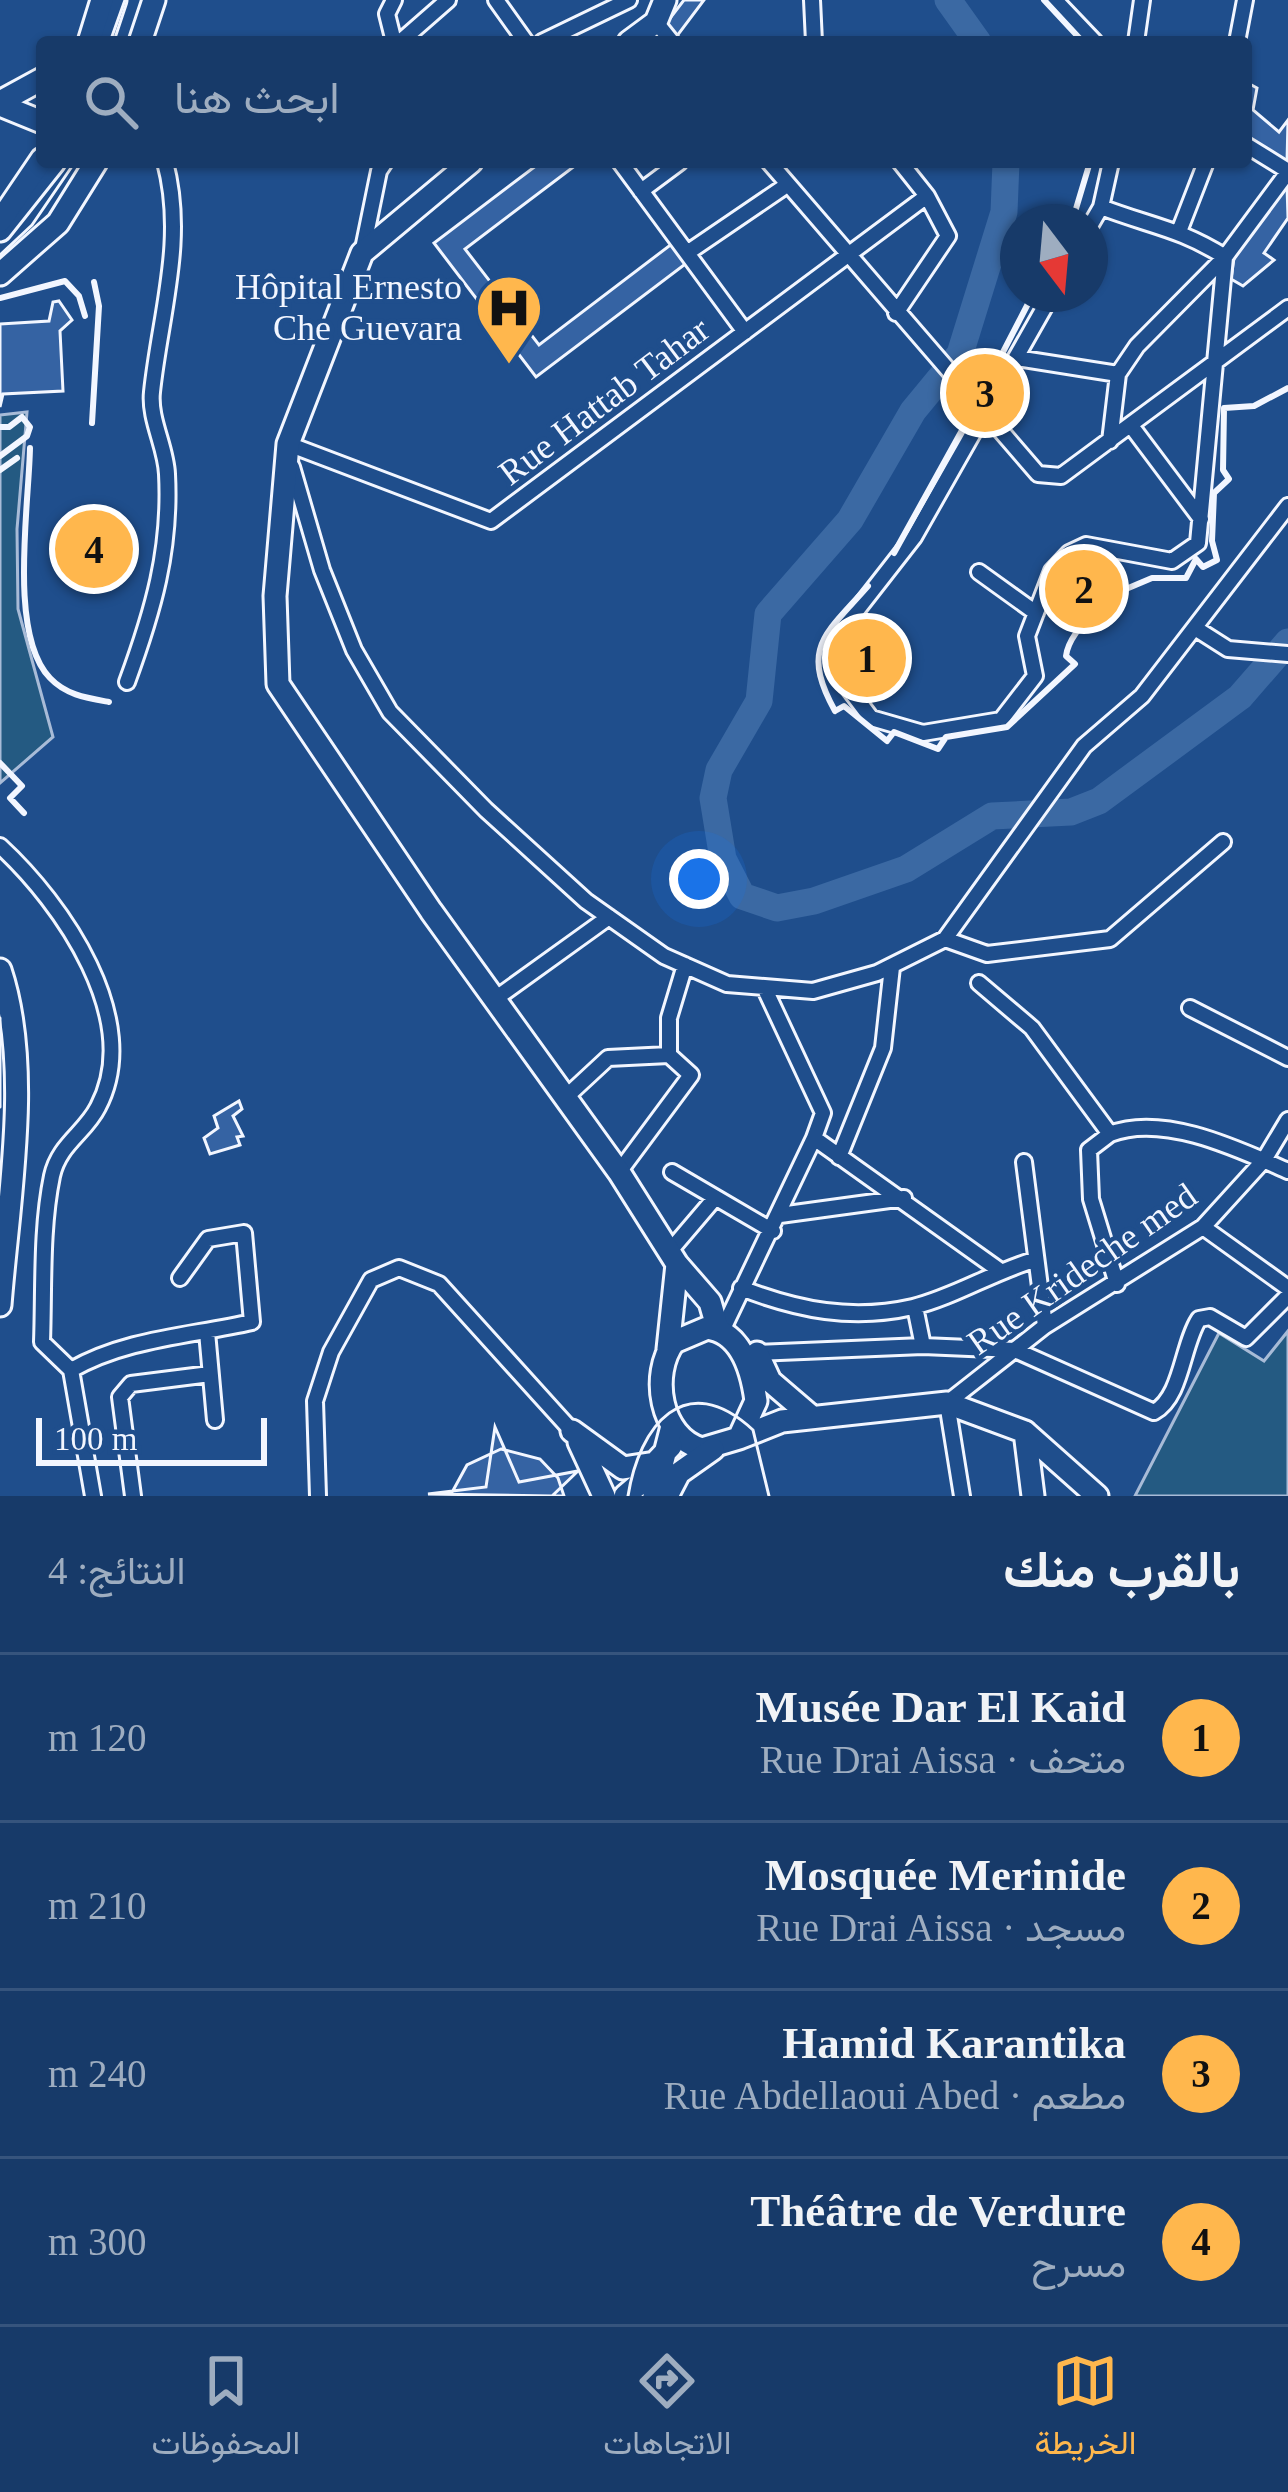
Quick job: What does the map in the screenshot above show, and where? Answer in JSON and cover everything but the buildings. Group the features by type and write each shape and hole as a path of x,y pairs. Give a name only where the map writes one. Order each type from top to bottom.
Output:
{"main road":[{"path":"92,36 102,0"},
{"path":"94,36 116,0"},
{"path":"131,36 143,0"},
{"path":"142,36 154,0"},
{"path":"637,36 656,22 665,0"},
{"path":"0,104 36,83"},
{"path":"0,104 36,119"},
{"path":"5,223 36,168"},
{"path":"5,223 49,168"},
{"path":"0,270 41,226 81,168"},
{"path":"0,270 58,224 92,168"},
{"path":"464,168 362,253 288,444 275,596 278,684 619,1172 673,1258 710,1302 720,1330 812,1417"},
{"path":"0,970 11,1010 15,1084 0,1305"},
{"path":"654,1496 669,1444 662,1385 673,1258"},
{"path":"668,1349 690,1331 720,1330"},
{"path":"739,1438 754,1412 750,1354"},
{"path":"754,1384 776,1408 812,1417"},
{"path":"668,1496 687,1465 772,1423 947,1403 1025,1432 1097,1496"},
{"path":"572,1432 622,1468 655,1463 669,1444"},
{"path":"572,1432 604,1496"},
{"path":"1025,1432 1034,1496"},
{"path":"669,1444 713,1449"},
{"path":"625,1496 669,1444"}],"street":[{"path":"394,0 387,14 395,36"},
{"path":"404,36 448,0"},
{"path":"496,0 522,36"},
{"path":"554,36 629,0"},
{"path":"812,0 814,36"},
{"path":"1055,0 1089,36"},
{"path":"1137,36 1142,0"},
{"path":"1238,36 1245,0"},
{"path":"656,22 666,36"},
{"path":"1110,441 1118,374 1137,346 1225,256 1288,171 1252,149"},
{"path":"127,682 165,566 167,468 152,395 166,324 174,229 166,168"},
{"path":"362,253 384,168"},
{"path":"624,168 745,332"},
{"path":"641,190 672,168"},
{"path":"774,168 1038,474 1050,478 1061,476 1132,427 1288,308"},
{"path":"896,314 948,236 927,196 905,168"},
{"path":"1102,204 1110,168"},
{"path":"1180,229 1203,168"},
{"path":"687,253 787,185"},
{"name":"Rue Hattab Tahar","path":"288,444 491,521 927,196"},
{"path":"1108,210 1180,229 1225,256"},
{"path":"1042,312 982,408 914,537 836,637 837,673 872,718 923,733 1001,720 1035,676 1027,636 1052,571 1070,553 1086,545 1172,561 1198,543 1225,256"},
{"path":"1016,358 1118,374"},
{"path":"1132,427 1201,519"},
{"path":"288,444 298,501 322,570 354,650 390,712 485,809 609,917 685,965 727,984 812,991 892,968 946,939 1084,746 1142,696 1288,506"},
{"path":"979,572 1036,613"},
{"path":"1195,628 1228,650 1288,654"},
{"path":"946,939 987,954 1110,939 1223,842"},
{"path":"0,846 82,943 103,999 110,1066 98,1108 62,1148 52,1175 42,1342 71,1370 93,1496"},
{"path":"495,999 609,917"},
{"path":"669,1055 669,1018 685,965"},
{"path":"839,1156 883,1048 892,968"},
{"path":"979,983 1032,1028 1110,1134"},
{"path":"720,1330 773,1231 824,1113 764,987"},
{"path":"1190,1008 1288,1058"},
{"path":"566,1097 608,1058 669,1055 691,1075 619,1172"},
{"name":"Rue Krideche med","path":"947,1403 1045,1326 1203,1227 1264,1160 1288,1120"},
{"path":"1117,1284 1087,1171 1089,1150 1110,1134 1133,1125 1165,1128 1288,1171"},
{"path":"814,1138 999,1270"},
{"path":"1024,1162 1045,1326"},
{"path":"672,1172 773,1231"},
{"path":"673,1258 716,1198"},
{"path":"780,1215 904,1198"},
{"path":"750,1354 923,1346 1015,1351 1154,1412 1169,1400 1188,1336 1199,1319 1210,1317 1246,1338 1288,1292 1203,1227"},
{"path":"71,1370 97,1355 146,1341 252,1322 244,1233 208,1239 180,1279"},
{"path":"741,1288 781,1304 835,1314 915,1307 1034,1260"},
{"path":"318,1496 315,1401 331,1352 371,1280 399,1268 439,1284 572,1432"},
{"path":"915,1307 923,1346"},
{"path":"207,1332 215,1420"},
{"path":"133,1496 120,1397 131,1384 210,1374"},
{"path":"947,1403 962,1496"}],"shaded area":[{"path":"27,412 17,529 18,609 53,737 0,783 0,415"},
{"path":"1288,1331 1288,1496 1135,1496 1219,1333 1264,1361"}],"waterway":[{"path":"948,0 974,36"},
{"path":"1006,168 1004,212 960,354 913,411 850,520 768,614 759,701 719,770 713,798 723,859 742,896 777,908 814,901 906,869 992,816 1071,812 1099,801 1240,697 1288,642"}],"tram line":[{"path":"112,36 125,0"},
{"path":"0,255 32,225 71,168"},
{"path":"0,1018 0,1107"},
{"path":"628,1496 634,1470 654,1428 686,1405 706,1404 729,1412 753,1430 769,1496"}],"wall":[{"path":"1044,0 1077,36"},
{"path":"1077,204 1088,168"},
{"path":"0,298 65,281 79,296 85,316"},
{"path":"92,423 99,306 94,282"},
{"path":"985,387 1024,312"},
{"path":"868,586 822,643 819,671 835,711 844,706 887,741 894,732 938,749 946,737 1007,727 1075,664 1066,656 1069,646 1120,576 1126,589 1152,578 1186,578 1196,559 1203,567 1217,560 1212,541 1214,493 1229,479 1223,470 1224,408 1254,406 1288,388"},
{"path":"894,553 971,414"},
{"path":"0,427 9,427 22,417 30,427 27,436 0,456"},
{"path":"30,448 25,601 37,658 63,688 109,702"},
{"path":"0,470 17,458"},
{"path":"0,763 22,786 10,798 24,813"}],"place":[{"name":"Hôpital Ernesto Che Guevara","path":"509,367"},
{"name":"Hamid Karantika","path":"985,393"},
{"name":"Théâtre de Verdure","path":"94,549"},
{"name":"Mosquée Merinide","path":"1084,589"},
{"name":"Musée Dar El Kaid","path":"867,658"}]}
